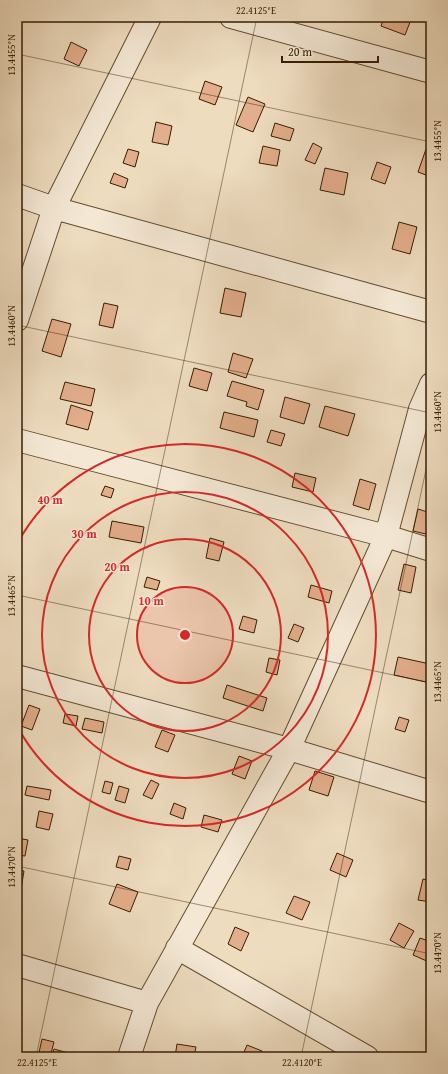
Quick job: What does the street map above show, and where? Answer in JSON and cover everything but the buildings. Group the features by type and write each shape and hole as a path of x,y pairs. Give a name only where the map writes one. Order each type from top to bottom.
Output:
{"street":[{"path":"17,320 54,208 150,17"},
{"path":"231,17 431,72"},
{"path":"17,196 54,208 431,312"},
{"path":"129,1057 147,1002 289,749 386,536 420,409 431,384"},
{"path":"17,440 386,536 431,550"},
{"path":"17,676 289,749 431,792"},
{"path":"177,948 367,1057"},
{"path":"17,965 147,1002"}]}
